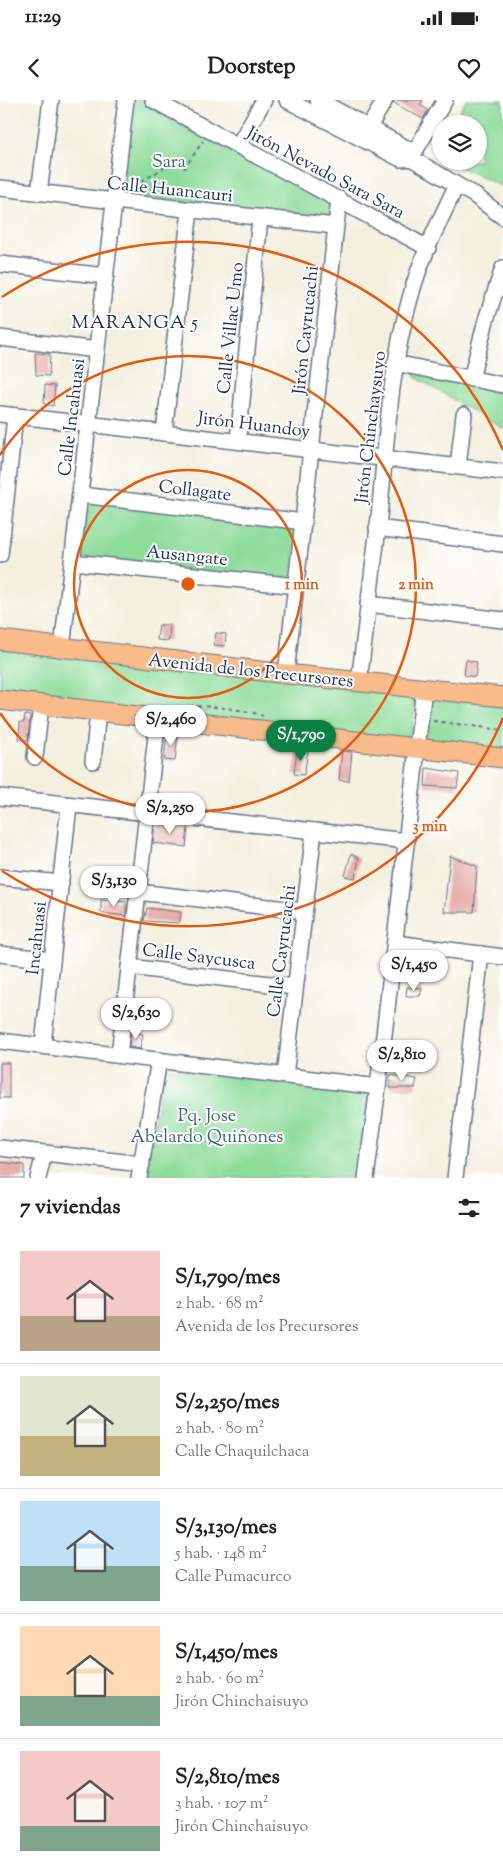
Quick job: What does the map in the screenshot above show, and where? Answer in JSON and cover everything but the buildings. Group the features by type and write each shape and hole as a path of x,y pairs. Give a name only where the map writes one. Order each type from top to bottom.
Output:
{"main road":[{"name":"Avenida de los Precursores","path":"0,640 286,674 503,697"},
{"path":"0,700 503,758"}],"street":[{"path":"39,193 51,100"},
{"name":"Calle Incahuasi","path":"62,648 126,100"},
{"name":"Jirón Nevado Sara Sara","path":"153,100 428,248"},
{"path":"238,146 264,100"},
{"path":"318,100 408,149 411,158"},
{"path":"411,158 445,100"},
{"path":"292,101 401,159 411,158 474,195 503,217"},
{"path":"369,127 380,102"},
{"name":"Jirón Chinchaysuyo","path":"359,682 378,528 395,363 400,334 411,293 428,248 456,186"},
{"name":"Calle Huancauri","path":"0,188 335,226"},
{"name":"Jirón Cayrucachi","path":"286,674 339,199"},
{"path":"164,433 190,210"},
{"name":"Calle Villac Umo","path":"238,441 260,218"},
{"path":"0,264 106,276"},
{"path":"471,379 486,320 503,268"},
{"path":"0,338 98,350"},
{"path":"395,363 503,386"},
{"name":"Jirón Huandoy","path":"0,414 503,472"},
{"path":"458,466 464,415"},
{"path":"0,555 16,416"},
{"name":"Collagate","path":"81,495 304,522"},
{"path":"378,528 503,544"},
{"name":"Ausangate","path":"73,562 297,586"},
{"path":"368,604 503,620"},
{"path":"366,1178 424,688"},
{"path":"35,757 41,705"},
{"path":"93,761 98,712"},
{"path":"119,1055 158,719"},
{"path":"0,798 407,841"},
{"name":"Incahuasi","path":"43,1045 69,806"},
{"name":"Calle Cayrucachi","path":"285,1076 314,831"},
{"path":"0,877 61,883"},
{"path":"138,892 304,911"},
{"path":"395,943 503,957"},
{"path":"0,954 52,960"},
{"path":"456,1178 482,954"},
{"name":"Calle Saycusca","path":"129,967 295,987"},
{"path":"0,1041 378,1087"},
{"path":"0,1148 141,1171 159,1060"},
{"path":"38,1178 44,1154"}],"path":[{"path":"184,169 206,136"},
{"path":"126,191 165,167"}],"green space":[{"name":"Sara","path":"131,100 146,100 330,201 332,208 331,217 327,219 120,195"},
{"path":"466,100 503,100 503,187 466,170 487,170 487,115 457,115"},
{"path":"414,370 503,389 503,429 415,377"},
{"path":"88,498 299,525 291,581 81,558"},
{"path":"0,644 417,692 410,742 0,694"},
{"path":"430,693 503,702 503,753 424,743"},
{"name":"Pq. Jose Abelardo Quiñones","path":"164,1067 372,1092 358,1178 144,1178"}],"district":[{"name":"MARANGA 5","path":"135,321"}]}
